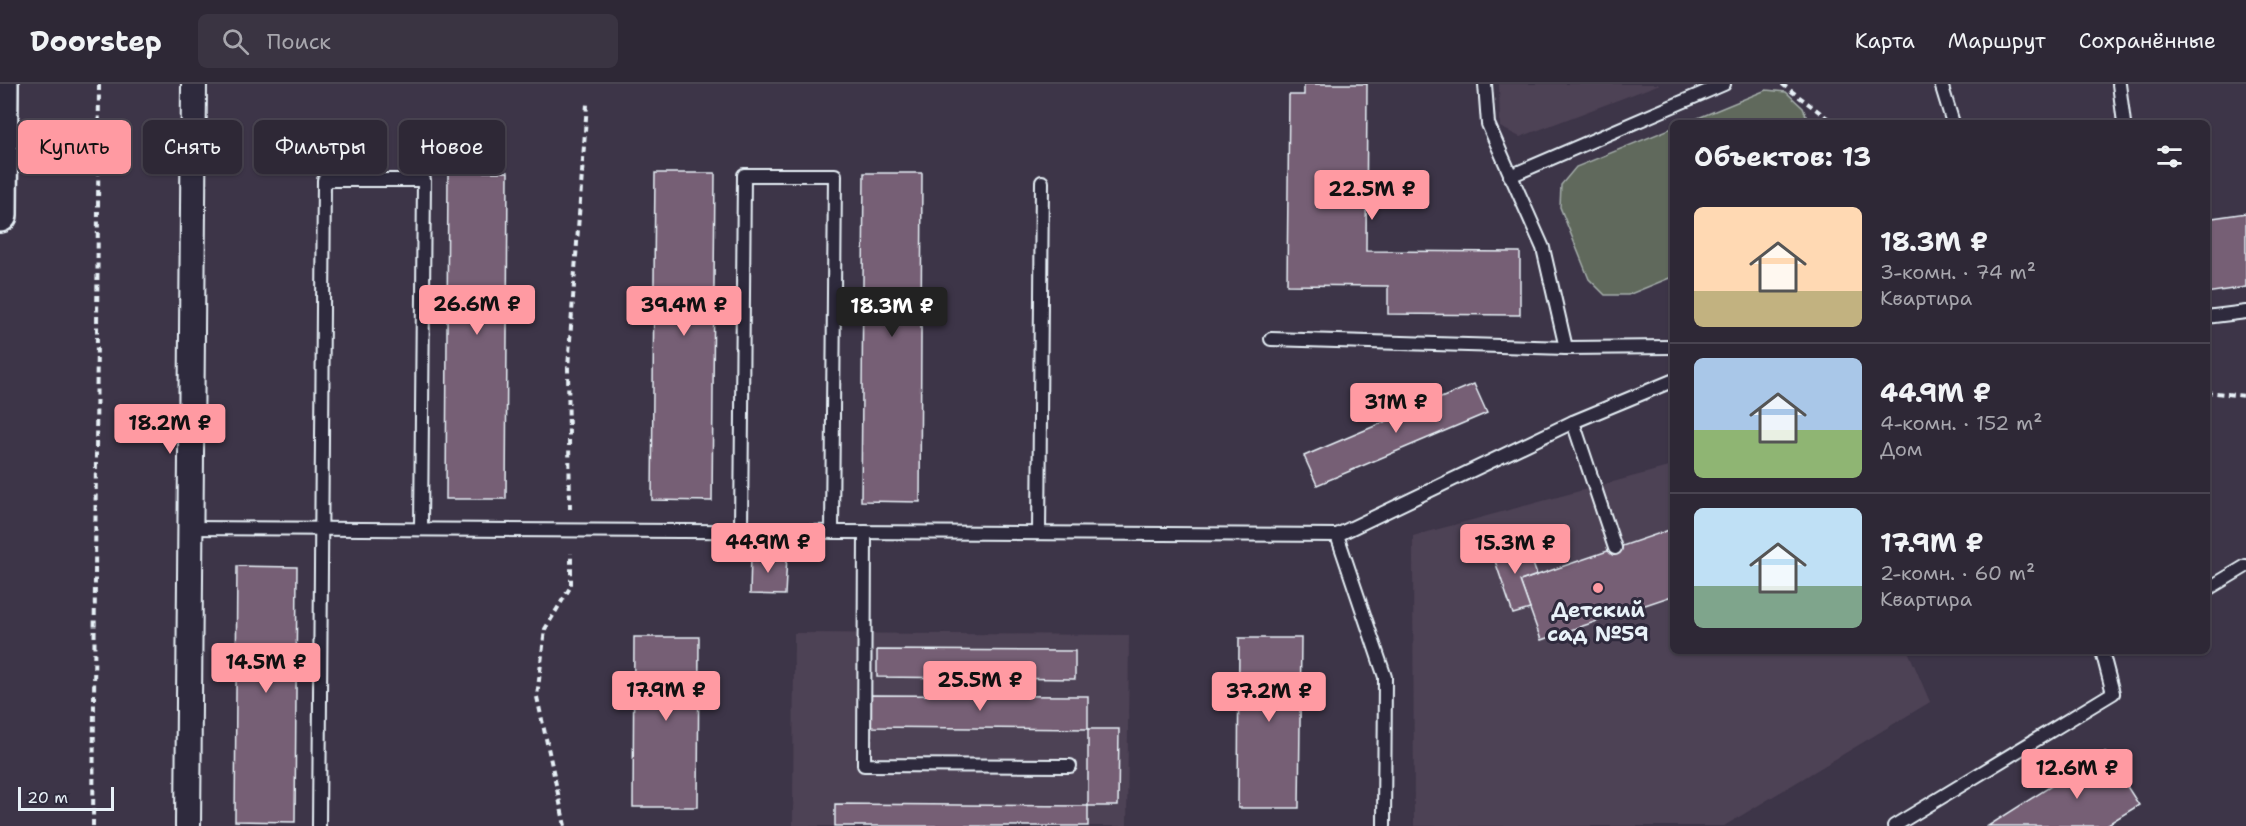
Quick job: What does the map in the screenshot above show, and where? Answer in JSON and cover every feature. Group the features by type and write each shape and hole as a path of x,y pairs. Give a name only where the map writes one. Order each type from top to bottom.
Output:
{"main road":[{"path":"0,215 1,84"}],"street":[{"path":"188,826 194,84"}],"lane":[{"path":"1485,84 1488,124 1543,248 1566,348"},
{"path":"1510,176 1725,84"},
{"path":"1941,84 1952,120"},
{"path":"2119,84 2124,120"},
{"path":"741,531 744,175 835,175 832,532"},
{"path":"319,826 324,180 424,180 421,529"},
{"path":"1039,533 1042,182"},
{"path":"2210,316 2246,312"},
{"path":"1271,339 1566,348 1670,347"},
{"path":"190,528 1337,535 1573,422 1670,382"},
{"path":"1573,422 1615,548"},
{"path":"866,532 864,765 1070,766"},
{"path":"1337,535 1385,677 1384,826"},
{"path":"2210,588 2246,566"},
{"path":"1894,826 2113,693 2105,654"}],"path":[{"path":"93,826 99,84"},
{"path":"1782,84 1830,120"},
{"path":"565,826 537,697 545,629 572,586 568,368 587,104"},
{"path":"2210,392 2246,396"}],"shaded area":[{"path":"1499,84 1660,84 1520,137 1500,127"},
{"path":"1670,467 1670,654 1909,654 1930,702 1724,826 1414,826 1413,536"},
{"path":"794,633 1129,635 1127,826 793,826"}],"green space":[{"path":"1766,90 1786,92 1803,108 1808,120 1693,120"},
{"path":"1670,129 1670,278 1628,295 1605,295 1589,279 1560,207 1561,185 1576,167"}],"building":[{"path":"1304,84 1367,84 1366,251 1520,252 1520,315 1388,314 1388,286 1287,285 1289,95 1304,95"},
{"path":"508,172 506,499 446,499 448,174 505,174"},
{"path":"655,173 715,173 712,501 652,500"},
{"path":"864,173 922,173 920,502 861,501"},
{"path":"2246,213 2246,287 2210,292 2210,218"},
{"path":"1474,384 1487,413 1317,485 1304,456"},
{"name":"Детский сад №59","path":"1670,530 1670,597 1541,640 1520,581"},
{"path":"1526,544 1537,575 1520,581 1530,609 1513,614 1493,555"},
{"path":"751,554 787,555 785,595 750,594"},
{"path":"237,566 297,567 295,822 235,821"},
{"path":"634,637 699,637 698,807 633,807"},
{"path":"1239,638 1301,638 1299,808 1238,808"},
{"path":"877,650 1075,651 1075,679 877,677"},
{"path":"871,695 1088,696 1088,729 871,727"},
{"path":"1088,729 1119,729 1118,806 1088,806"},
{"path":"2105,752 2139,805 2105,826 1988,826"},
{"path":"835,804 1088,806 1088,826 835,826"}],"place":[{"name":"Детский сад №59","path":"1598,588"}]}
